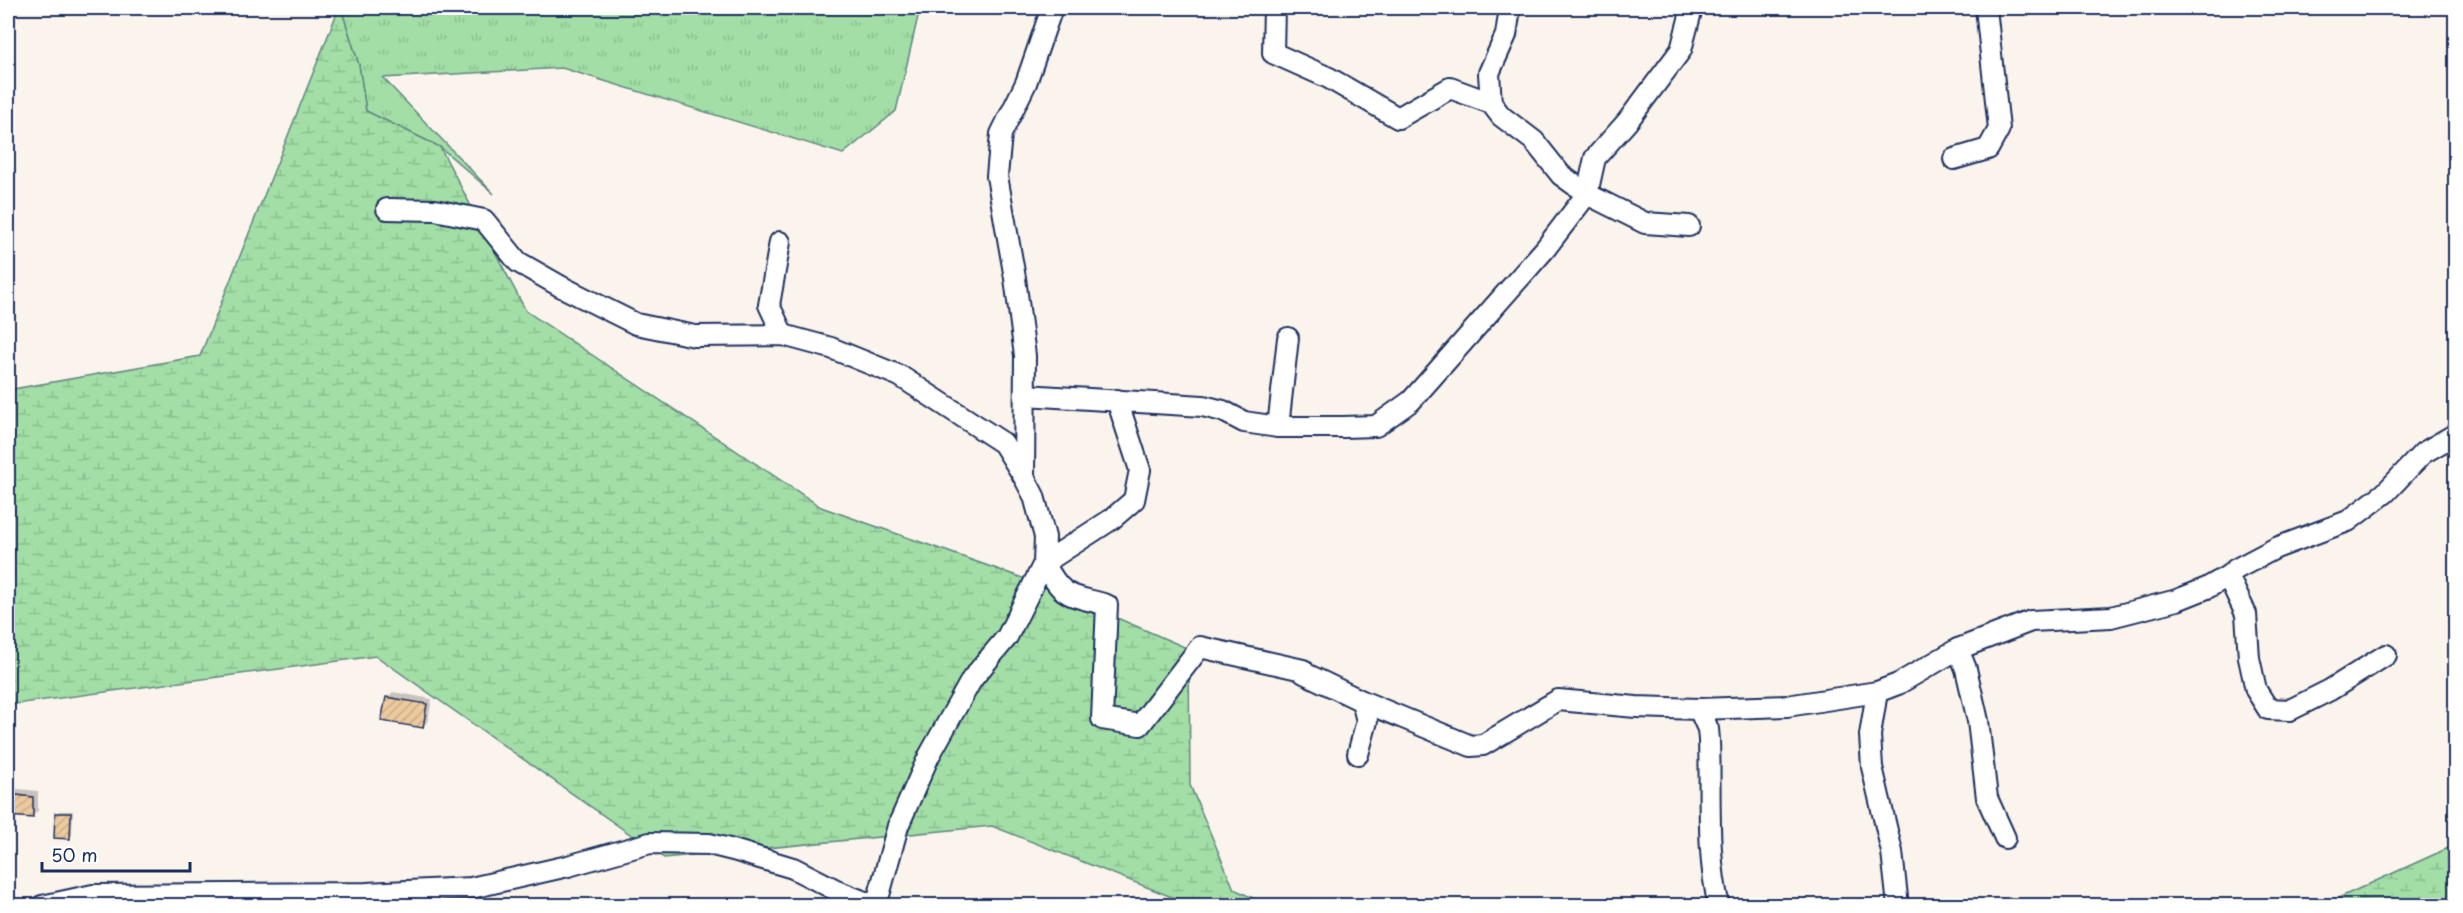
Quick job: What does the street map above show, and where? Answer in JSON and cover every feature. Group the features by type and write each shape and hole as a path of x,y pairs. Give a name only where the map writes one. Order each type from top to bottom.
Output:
{"street":[{"path":"1024,477 1025,356 1015,278 997,176 1001,134 1026,83 1052,8"},
{"path":"1274,8 1273,53 1329,78 1398,118 1450,88 1491,103 1501,116 1534,141 1561,175 1587,194 1645,223 1689,226"},
{"path":"1491,103 1489,73 1506,36 1510,8"},
{"path":"1025,395 1203,406 1223,411 1244,422 1278,426 1376,426 1411,401 1545,249 1587,194 1595,158 1627,122 1681,50 1692,8"},
{"path":"1954,159 1988,149 1999,129 1986,8"},
{"path":"42,906 93,895 366,893 470,897 650,843 709,844 793,868 842,893 875,906 898,826 929,756 972,679 1007,637 1044,563 1045,537 1034,496 1003,443 900,376 831,348 783,335 694,336 636,324 518,262 483,220 435,210 387,209"},
{"path":"780,243 769,305 783,335"},
{"path":"1278,426 1288,338"},
{"path":"1044,563 1112,519 1134,500 1140,470 1117,400"},
{"path":"1044,563 1056,586 1065,593 1107,605 1102,719 1140,725 1200,647 1303,670 1304,673 1362,701 1471,746 1483,745 1558,700 1636,707 1699,709 1787,706 1877,692 1898,684 1958,649 2031,621 2111,617 2177,600 2208,588 2228,576 2236,568 2276,548 2348,521 2385,494 2423,453 2456,434"},
{"path":"2228,576 2246,615 2249,658 2256,690 2268,709 2290,710 2330,690 2386,654"},
{"path":"1958,649 1966,669 1978,722 1987,798 2005,838"},
{"path":"1877,692 1870,735 1872,767 1892,852 1898,906"},
{"path":"1358,754 1367,722 1362,701"},
{"path":"1699,709 1708,729 1712,857 1719,906"}],"green space":[{"path":"339,8 341,8 359,65 366,111 440,147 526,311 821,507 1034,582 1189,649 1190,785 1234,889 1267,905 1192,905 992,826 664,858 376,656 8,705 8,390 200,356"},
{"path":"341,8 920,8 896,111 843,154 562,68 383,78 494,194 440,147 366,111 359,65"},
{"path":"2455,845 2455,905 2323,905"}],"building":[{"path":"386,697 427,704 423,728 381,721"},
{"path":"8,794 33,797 33,818 8,816"},
{"path":"55,813 71,813 70,839 54,838"}]}
